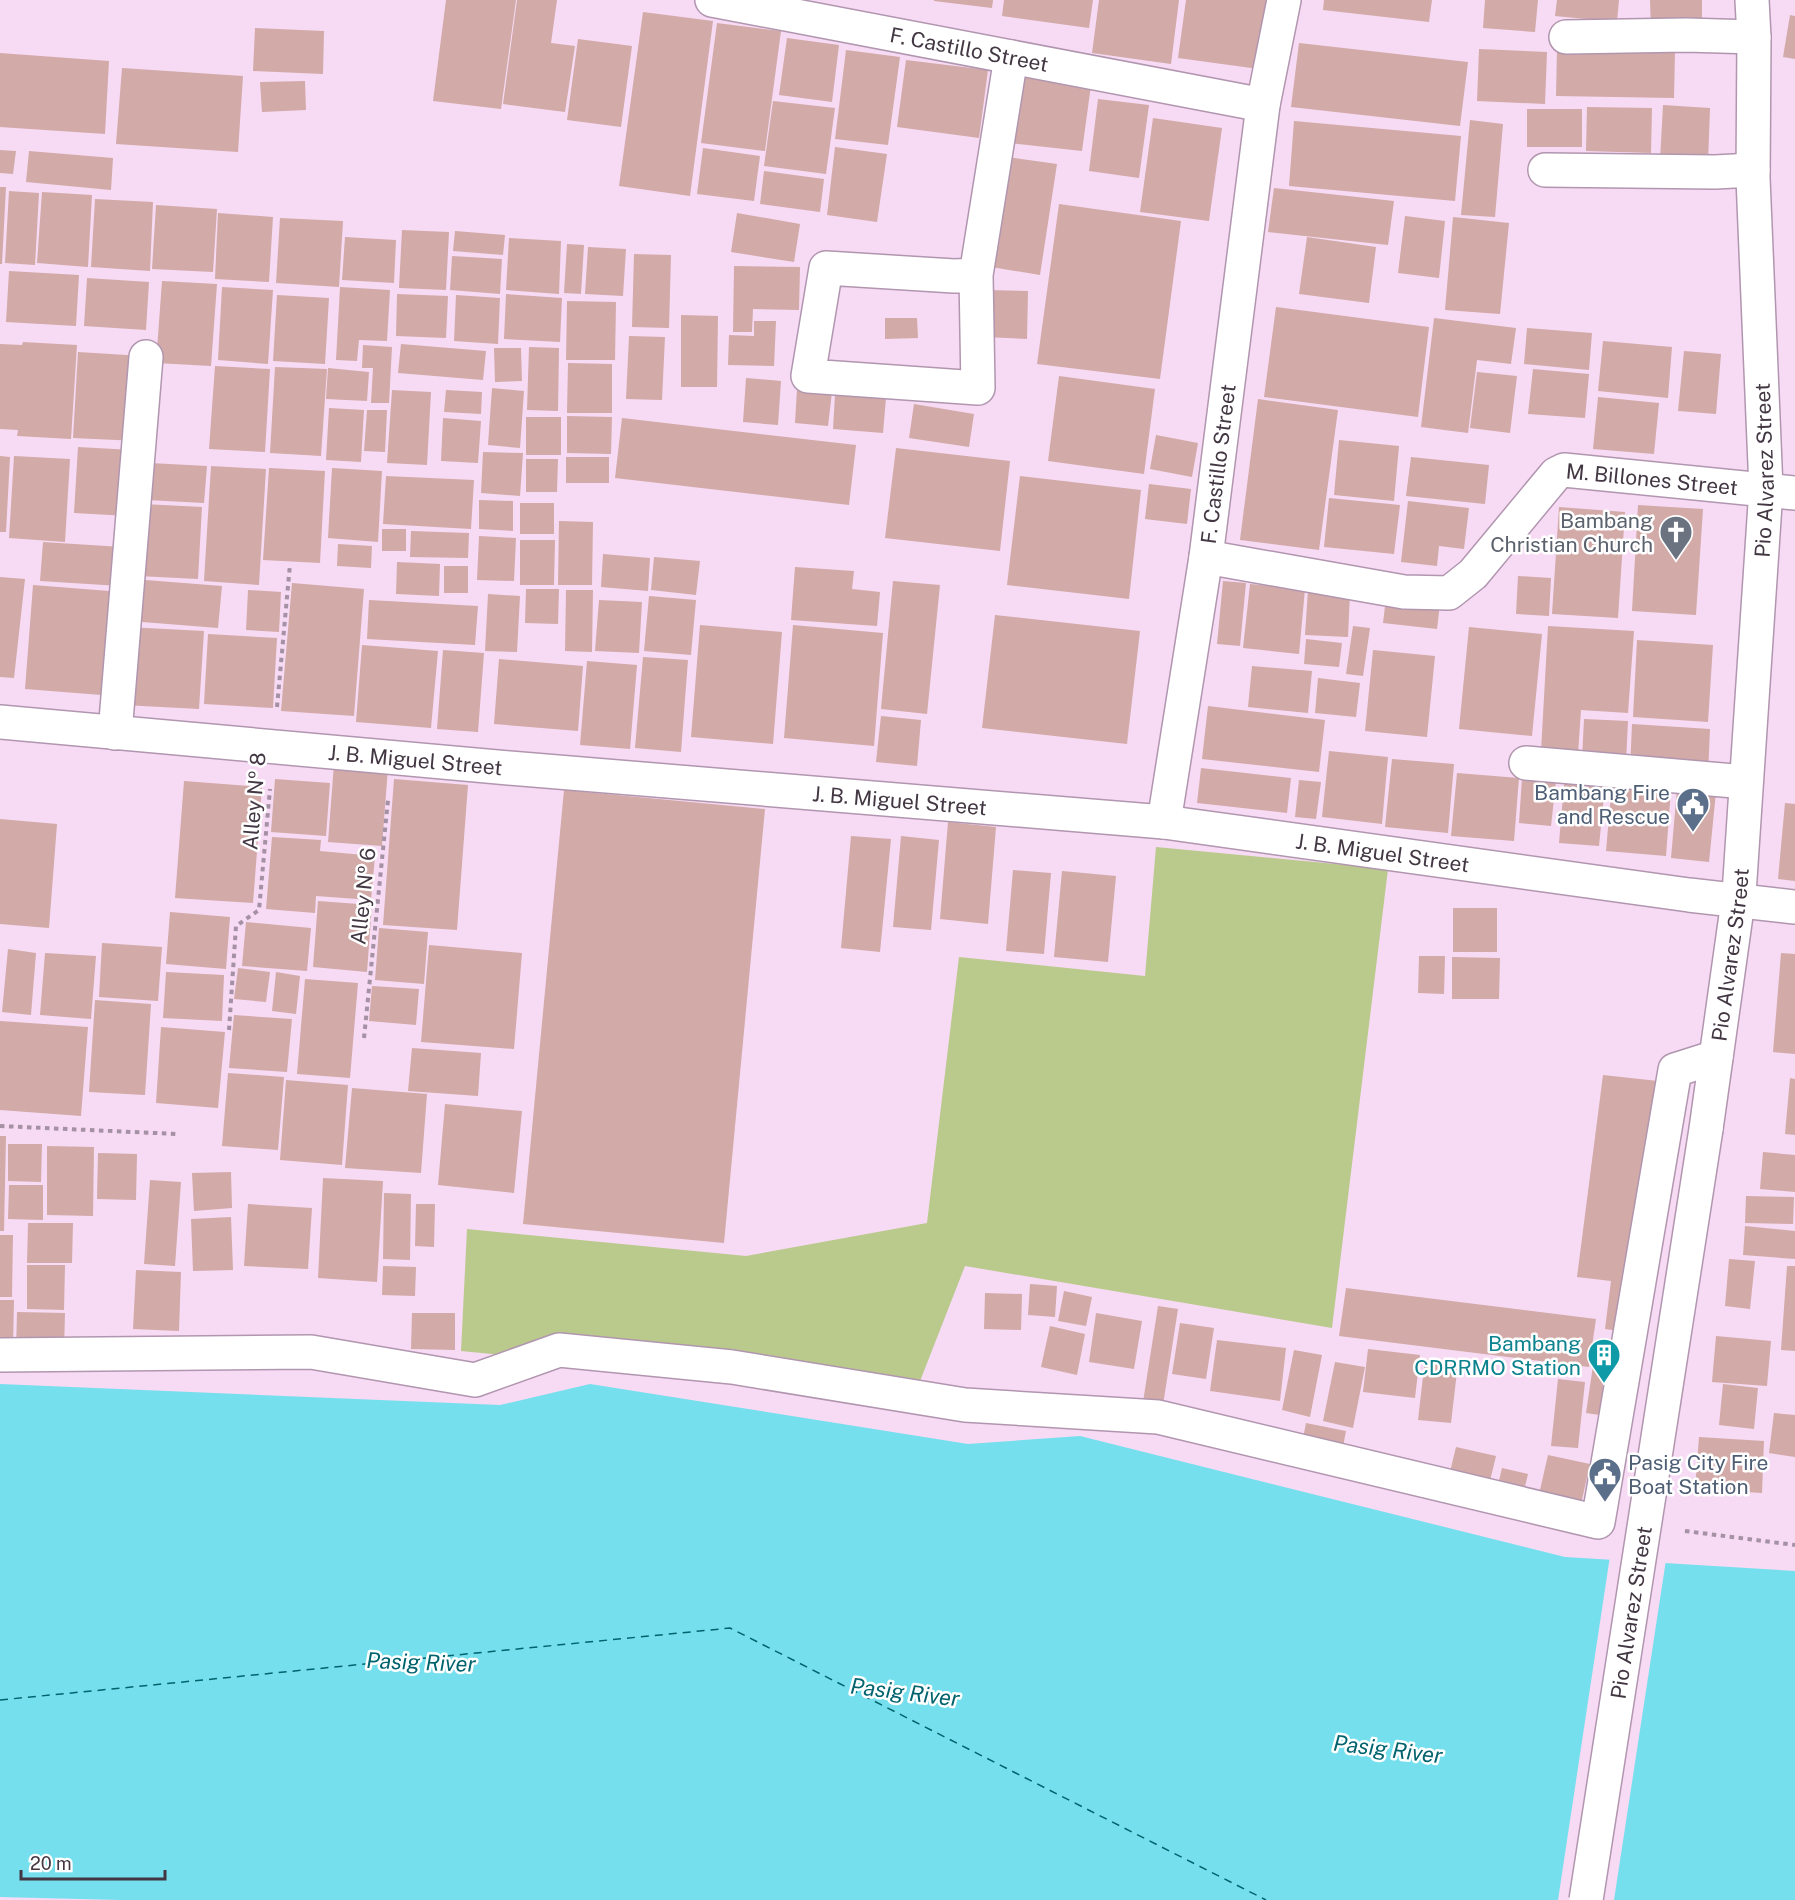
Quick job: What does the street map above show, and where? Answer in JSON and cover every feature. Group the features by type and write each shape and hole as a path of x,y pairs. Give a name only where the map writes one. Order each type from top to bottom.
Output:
{"street":[{"name":"F. Castillo Street","path":"712,0 1263,105"},
{"name":"F. Castillo Street","path":"1164,822 1206,557 1263,105 1284,0"},
{"name":"Pio Alvarez Street","path":"1586,1900 1706,1129 1738,901 1746,782 1780,491 1753,170 1752,0"},
{"path":"1566,37 1686,34 1754,37"},
{"path":"976,275 954,276 826,268 808,376 978,388 976,275 1011,57"},
{"path":"1545,170 1715,172 1753,170"},
{"path":"115,733 146,357"},
{"name":"M. Billones Street","path":"1206,557 1404,592 1449,593 1473,574 1556,474 1564,470 1780,491"},
{"name":"J. B. Miguel Street","path":"0,722 1164,822 1795,907"},
{"path":"1526,763 1746,782"},
{"path":"0,1355 311,1352 475,1380 559,1350 732,1367 965,1405 1158,1418 1598,1522 1675,1070 1716,1058"}],"path":[{"name":"Alley № 8","path":"229,1030 236,926 260,910 290,564"},
{"name":"Alley № 6","path":"364,1038 393,757"},
{"path":"0,1126 177,1134"},
{"path":"1680,1530 1795,1545"}],"green space":[{"path":"1156,847 1388,869 1332,1328 965,1266 915,1394 461,1351 467,1229 746,1256 927,1223 959,957 1145,976"}],"water":[{"name":"Pasig River","path":"0,1384 500,1405 590,1384 968,1444 1080,1436 1565,1557 1795,1571 1795,1900 120,1900 0,1897"}],"pier":[{"path":"1610,1556 1666,1560 1614,1900 1558,1900"}],"building":[{"path":"446,0 516,0 501,109 433,101"},
{"path":"517,0 557,0 551,43 575,46 565,112 503,104"},
{"path":"934,0 993,0 992,8"},
{"path":"1004,0 1093,0 1089,28 1002,16"},
{"path":"1099,0 1179,0 1171,64 1092,53"},
{"path":"1186,0 1275,0 1266,70 1178,58"},
{"path":"1324,0 1432,0 1429,22 1323,10"},
{"path":"1485,0 1538,0 1535,32 1483,28"},
{"path":"1557,0 1619,0 1617,22 1555,16"},
{"path":"1650,0 1702,0 1702,31 1651,32"},
{"path":"643,12 713,21 690,196 619,186"},
{"path":"1790,15 1795,16 1795,59 1783,57"},
{"path":"717,23 781,31 765,151 701,143"},
{"path":"255,28 324,31 323,74 253,71"},
{"path":"787,38 839,45 832,102 779,95"},
{"path":"578,39 632,46 621,127 567,120"},
{"path":"1299,43 1468,62 1460,126 1291,107"},
{"path":"1557,48 1675,51 1674,98 1556,96"},
{"path":"1479,49 1547,52 1545,104 1477,101"},
{"path":"846,50 900,57 888,145 835,139"},
{"path":"0,53 109,61 105,134 0,127"},
{"path":"906,60 988,70 979,138 897,127"},
{"path":"122,68 243,76 238,152 116,144"},
{"path":"1020,69 1092,78 1082,151 1010,143"},
{"path":"305,81 306,110 262,112 260,82"},
{"path":"1098,99 1149,105 1139,178 1089,171"},
{"path":"773,101 835,108 826,174 764,166"},
{"path":"1663,105 1710,108 1708,163 1660,160"},
{"path":"1587,107 1652,108 1651,153 1586,151"},
{"path":"1527,109 1582,109 1582,147 1527,147"},
{"path":"1153,118 1222,128 1209,221 1140,212"},
{"path":"1470,120 1503,124 1495,217 1461,215"},
{"path":"1294,121 1461,136 1455,201 1289,186"},
{"path":"835,147 887,154 877,222 827,215"},
{"path":"703,148 760,156 754,201 697,194"},
{"path":"0,150 16,151 13,174 0,173"},
{"path":"29,151 113,158 111,190 26,182"},
{"path":"1008,157 1057,164 1040,275 991,267"},
{"path":"764,171 824,179 820,212 760,204"},
{"path":"0,187 6,187 2,264 0,264"},
{"path":"1274,188 1394,201 1388,245 1268,232"},
{"path":"9,191 39,193 35,265 5,263"},
{"path":"42,192 92,195 88,267 37,263"},
{"path":"95,199 153,202 150,271 91,267"},
{"path":"1059,204 1181,221 1160,379 1037,364"},
{"path":"156,205 217,209 213,272 152,269"},
{"path":"218,213 273,217 269,282 215,279"},
{"path":"737,213 800,224 794,262 731,252"},
{"path":"1405,216 1445,221 1439,278 1398,273"},
{"path":"1453,217 1509,223 1500,314 1445,310"},
{"path":"280,218 343,221 339,287 276,283"},
{"path":"402,230 449,232 446,290 399,288"},
{"path":"455,231 505,235 503,255 453,251"},
{"path":"345,237 396,240 394,283 342,280"},
{"path":"1307,237 1376,247 1369,303 1299,294"},
{"path":"509,238 561,241 559,294 506,290"},
{"path":"567,244 584,245 581,294 564,293"},
{"path":"588,247 626,249 623,296 585,294"},
{"path":"634,254 671,255 669,328 632,327"},
{"path":"452,256 502,259 500,294 450,290"},
{"path":"734,266 800,267 799,310 753,309 752,332 733,332"},
{"path":"9,271 79,275 76,326 6,322"},
{"path":"87,278 149,282 146,330 84,326"},
{"path":"162,281 217,284 211,366 156,363"},
{"path":"222,287 273,290 268,364 218,360"},
{"path":"340,287 390,290 387,341 359,340 357,361 336,360"},
{"path":"986,290 1028,291 1027,339 985,337"},
{"path":"397,294 448,296 446,338 396,336"},
{"path":"506,294 562,298 560,342 504,339"},
{"path":"277,295 329,298 325,364 273,361"},
{"path":"456,295 500,298 498,344 454,341"},
{"path":"567,301 616,302 615,360 566,360"},
{"path":"1276,307 1429,327 1418,417 1264,397"},
{"path":"681,315 718,316 717,387 681,387"},
{"path":"885,318 917,318 918,338 885,339"},
{"path":"1434,318 1516,328 1511,364 1477,360 1468,433 1421,427"},
{"path":"754,321 776,321 774,366 728,365 729,335 754,336"},
{"path":"1527,328 1592,333 1589,370 1524,364"},
{"path":"629,336 665,337 662,400 626,399"},
{"path":"1603,341 1672,347 1668,398 1598,391"},
{"path":"23,342 77,345 71,439 17,436 18,430 0,429 0,344 22,345"},
{"path":"401,344 486,351 483,380 398,373"},
{"path":"363,345 392,347 389,403 371,403 373,368 362,368"},
{"path":"529,347 559,348 558,411 527,410"},
{"path":"494,348 521,348 522,381 495,382"},
{"path":"1684,351 1721,354 1716,414 1678,411"},
{"path":"78,352 143,356 138,441 73,438"},
{"path":"568,363 612,364 612,413 567,413"},
{"path":"215,366 270,369 265,452 209,449"},
{"path":"275,367 327,369 321,456 270,453"},
{"path":"328,368 369,372 367,401 326,399"},
{"path":"1533,369 1589,374 1585,418 1528,414"},
{"path":"1477,372 1517,376 1510,433 1470,428"},
{"path":"1059,376 1155,389 1144,474 1048,461"},
{"path":"746,378 781,381 778,425 743,422"},
{"path":"492,388 524,391 520,448 488,445"},
{"path":"797,389 832,392 828,426 795,423"},
{"path":"392,390 431,392 427,465 387,463"},
{"path":"446,390 482,392 481,414 444,412"},
{"path":"835,395 886,398 883,433 833,429"},
{"path":"1598,397 1659,403 1654,454 1593,449"},
{"path":"1258,399 1338,410 1319,550 1240,540"},
{"path":"914,404 974,414 969,447 909,438"},
{"path":"329,408 364,410 361,462 326,460"},
{"path":"367,410 387,410 385,452 364,451"},
{"path":"567,416 612,417 611,454 567,453"},
{"path":"526,417 561,417 561,455 526,455"},
{"path":"443,418 481,421 478,463 441,461"},
{"path":"622,418 856,445 849,505 615,478"},
{"path":"1156,435 1198,443 1192,477 1150,469"},
{"path":"1339,440 1399,446 1394,501 1334,495"},
{"path":"78,447 132,450 128,516 74,513"},
{"path":"896,448 1010,461 1000,551 885,538"},
{"path":"483,452 523,453 520,496 481,493"},
{"path":"0,456 10,457 6,532 0,532"},
{"path":"14,456 70,459 65,542 9,538"},
{"path":"566,457 609,457 609,483 566,483"},
{"path":"1411,457 1489,465 1485,504 1406,496"},
{"path":"526,459 558,459 557,492 526,492"},
{"path":"150,463 207,466 204,503 147,500"},
{"path":"211,466 266,469 259,585 204,581"},
{"path":"269,468 325,471 320,563 263,560"},
{"path":"332,468 382,471 378,542 328,538"},
{"path":"386,476 474,480 471,529 383,524"},
{"path":"1020,476 1141,490 1129,599 1007,585"},
{"path":"1149,484 1191,489 1187,524 1145,519"},
{"path":"1329,498 1400,505 1394,554 1324,547"},
{"path":"479,500 513,501 513,531 479,529"},
{"path":"1408,501 1469,508 1464,549 1439,546 1437,566 1401,562"},
{"path":"520,503 554,503 554,534 520,534"},
{"path":"143,504 202,507 198,579 138,576"},
{"path":"1638,505 1703,509 1696,615 1632,611"},
{"path":"1559,507 1625,512 1618,618 1552,614"},
{"path":"559,521 593,522 592,585 558,585"},
{"path":"382,529 406,529 406,551 382,551"},
{"path":"411,531 469,533 468,558 410,557"},
{"path":"479,536 516,538 514,581 477,580"},
{"path":"520,540 555,540 554,585 520,585"},
{"path":"43,542 122,547 120,586 40,581"},
{"path":"338,544 372,546 371,568 337,566"},
{"path":"603,554 650,558 648,591 601,587"},
{"path":"654,557 700,561 696,595 651,590"},
{"path":"397,562 440,564 439,596 396,594"},
{"path":"444,566 468,566 468,593 444,593"},
{"path":"795,567 854,571 852,589 880,592 877,626 791,620"},
{"path":"1518,576 1551,578 1549,616 1516,614"},
{"path":"0,577 25,579 14,678 0,677"},
{"path":"133,579 222,586 218,628 130,621"},
{"path":"893,581 940,585 927,714 881,709"},
{"path":"1223,581 1246,583 1240,646 1217,644"},
{"path":"292,583 364,589 354,716 281,711"},
{"path":"1250,584 1305,589 1299,654 1243,648"},
{"path":"33,585 122,592 114,696 25,689"},
{"path":"526,589 559,589 558,624 525,623"},
{"path":"248,590 281,592 279,632 246,630"},
{"path":"566,590 593,590 592,652 565,651"},
{"path":"1308,590 1350,592 1348,637 1305,635"},
{"path":"488,594 520,596 517,652 485,651"},
{"path":"649,596 696,600 691,655 644,651"},
{"path":"1386,598 1440,604 1437,629 1383,623"},
{"path":"369,600 478,606 475,645 367,639"},
{"path":"599,600 642,602 639,653 595,651"},
{"path":"995,615 1140,631 1127,744 982,728"},
{"path":"700,625 782,632 773,744 691,737"},
{"path":"793,625 883,633 874,746 784,738"},
{"path":"1353,626 1370,628 1363,676 1346,674"},
{"path":"1548,626 1634,631 1628,713 1581,710 1578,754 1541,751"},
{"path":"127,627 204,631 199,709 123,705"},
{"path":"1469,627 1542,634 1532,736 1459,729"},
{"path":"208,634 277,638 273,708 204,704"},
{"path":"1306,639 1342,643 1339,667 1304,664"},
{"path":"1637,640 1713,645 1708,722 1633,717"},
{"path":"362,645 438,651 431,728 356,722"},
{"path":"443,650 484,653 478,732 437,729"},
{"path":"1373,650 1435,656 1427,737 1365,731"},
{"path":"643,657 688,660 681,752 635,748"},
{"path":"499,659 583,666 578,731 494,724"},
{"path":"587,661 637,665 630,749 580,745"},
{"path":"1252,666 1312,671 1308,713 1248,707"},
{"path":"1318,678 1360,683 1356,717 1315,713"},
{"path":"1208,706 1325,720 1319,772 1202,759"},
{"path":"881,716 921,720 917,766 876,762"},
{"path":"1584,719 1628,721 1626,762 1582,759"},
{"path":"1632,724 1710,729 1708,775 1630,770"},
{"path":"1329,751 1388,757 1382,824 1322,817"},
{"path":"1392,759 1454,764 1448,833 1385,827"},
{"path":"334,764 388,768 382,846 328,842"},
{"path":"1201,768 1291,778 1287,813 1197,803"},
{"path":"1457,773 1519,778 1514,841 1451,836"},
{"path":"1565,773 1606,776 1599,846 1559,843"},
{"path":"1522,778 1556,781 1551,826 1519,823"},
{"path":"275,779 330,783 326,836 271,832"},
{"path":"394,779 468,785 457,930 383,925"},
{"path":"1299,780 1321,782 1316,819 1295,817"},
{"path":"184,781 262,787 253,903 175,898"},
{"path":"1612,783 1671,789 1666,856 1606,851"},
{"path":"1677,789 1716,792 1709,862 1671,858"},
{"path":"564,790 765,809 724,1243 523,1224"},
{"path":"1785,803 1795,804 1795,881 1778,879"},
{"path":"0,819 57,824 49,928 0,924"},
{"path":"948,822 996,827 988,924 940,919"},
{"path":"851,836 891,839 880,952 841,948"},
{"path":"901,836 939,840 931,930 893,927"},
{"path":"272,837 321,840 320,851 375,856 371,900 316,896 315,913 266,909"},
{"path":"1013,870 1051,873 1044,954 1006,951"},
{"path":"1062,871 1116,876 1108,962 1054,957"},
{"path":"318,901 372,905 367,972 313,967"},
{"path":"1453,908 1497,908 1497,952 1453,952"},
{"path":"170,912 230,917 226,969 166,964"},
{"path":"246,922 311,928 307,971 242,966"},
{"path":"379,928 428,932 424,984 375,980"},
{"path":"102,943 162,947 158,1001 99,997"},
{"path":"429,945 522,953 514,1049 421,1042"},
{"path":"8,949 36,953 31,1015 2,1012"},
{"path":"45,953 96,956 91,1019 40,1015"},
{"path":"1781,953 1795,954 1795,1054 1773,1052"},
{"path":"1419,956 1445,956 1444,994 1418,993"},
{"path":"1452,957 1500,958 1499,999 1452,999"},
{"path":"238,968 270,972 266,1002 234,999"},
{"path":"166,972 224,975 222,1021 163,1018"},
{"path":"276,972 300,976 296,1014 272,1011"},
{"path":"305,979 358,983 350,1078 297,1074"},
{"path":"372,986 419,989 416,1025 369,1021"},
{"path":"95,1000 151,1004 145,1095 89,1092"},
{"path":"234,1015 292,1019 287,1072 229,1068"},
{"path":"0,1021 88,1027 81,1116 0,1110"},
{"path":"161,1027 225,1032 218,1108 156,1103"},
{"path":"412,1048 481,1053 478,1096 408,1091"},
{"path":"228,1073 284,1077 278,1150 222,1146"},
{"path":"1603,1075 1658,1081 1626,1332 1605,1329 1611,1281 1577,1277"},
{"path":"1790,1078 1795,1079 1795,1135 1785,1134"},
{"path":"286,1080 348,1085 342,1165 280,1160"},
{"path":"352,1088 427,1094 421,1173 345,1168"},
{"path":"445,1104 522,1111 514,1193 438,1185"},
{"path":"0,1136 6,1136 4,1231 0,1231"},
{"path":"8,1144 42,1144 41,1182 8,1181"},
{"path":"47,1146 94,1147 93,1216 47,1215"},
{"path":"1763,1152 1795,1155 1795,1192 1760,1189"},
{"path":"98,1153 137,1154 136,1200 97,1199"},
{"path":"231,1172 232,1208 194,1211 192,1173"},
{"path":"323,1178 383,1181 377,1282 318,1278"},
{"path":"150,1180 181,1182 175,1266 144,1264"},
{"path":"9,1185 43,1185 43,1220 8,1219"},
{"path":"384,1193 411,1194 410,1260 383,1259"},
{"path":"1746,1196 1794,1197 1793,1224 1745,1223"},
{"path":"248,1204 312,1208 308,1269 244,1266"},
{"path":"416,1204 435,1204 434,1247 415,1246"},
{"path":"231,1217 233,1270 193,1271 191,1219"},
{"path":"28,1223 73,1223 72,1263 27,1263"},
{"path":"1745,1226 1795,1231 1795,1259 1743,1255"},
{"path":"0,1235 13,1235 12,1297 0,1297"},
{"path":"1729,1259 1755,1261 1750,1309 1725,1306"},
{"path":"27,1265 65,1265 64,1310 27,1309"},
{"path":"383,1266 416,1267 415,1296 382,1295"},
{"path":"1787,1266 1795,1266 1795,1351 1781,1350"},
{"path":"136,1270 181,1272 179,1331 133,1329"},
{"path":"1030,1284 1057,1286 1055,1317 1028,1315"},
{"path":"1346,1288 1596,1319 1589,1367 1339,1336"},
{"path":"1064,1291 1092,1297 1086,1326 1058,1321"},
{"path":"985,1293 1022,1294 1021,1330 984,1329"},
{"path":"0,1300 14,1300 13,1347 0,1347"},
{"path":"1158,1306 1178,1309 1163,1405 1143,1402"},
{"path":"17,1312 65,1313 64,1350 16,1350"},
{"path":"412,1313 455,1313 455,1350 411,1349"},
{"path":"1096,1313 1142,1321 1134,1369 1089,1362"},
{"path":"1180,1323 1214,1328 1206,1379 1172,1374"},
{"path":"1050,1326 1085,1334 1077,1375 1041,1367"},
{"path":"1716,1336 1771,1341 1767,1386 1712,1382"},
{"path":"1217,1340 1286,1348 1280,1401 1210,1391"},
{"path":"1368,1349 1420,1355 1415,1398 1363,1392"},
{"path":"1294,1350 1322,1355 1310,1417 1282,1410"},
{"name":"Bambang CDRRMO Station","path":"1595,1352 1622,1355 1613,1417 1586,1413"},
{"path":"1425,1359 1458,1363 1451,1423 1418,1420"},
{"path":"1335,1362 1365,1367 1353,1428 1323,1421"},
{"path":"1558,1379 1585,1382 1578,1448 1551,1446"},
{"path":"1723,1384 1758,1388 1754,1429 1719,1425"},
{"path":"1774,1413 1795,1415 1795,1457 1769,1453"},
{"path":"1306,1423 1346,1431 1342,1452 1302,1443"},
{"path":"1699,1437 1764,1441 1762,1493 1695,1489"},
{"path":"1456,1447 1496,1456 1489,1485 1449,1476"},
{"path":"1548,1455 1590,1464 1579,1513 1537,1503"},
{"path":"1502,1468 1528,1474 1522,1499 1496,1493"}],"ferry route":[{"path":"0,1700 730,1628 1266,1900"}],"place":[{"name":"Bambang Christian Church","path":"1676,561"},
{"name":"Bambang Fire and Rescue","path":"1693,833"},
{"name":"Bambang CDRRMO Station","path":"1604,1384"},
{"name":"Pasig City Fire Boat Station","path":"1605,1503"}]}
